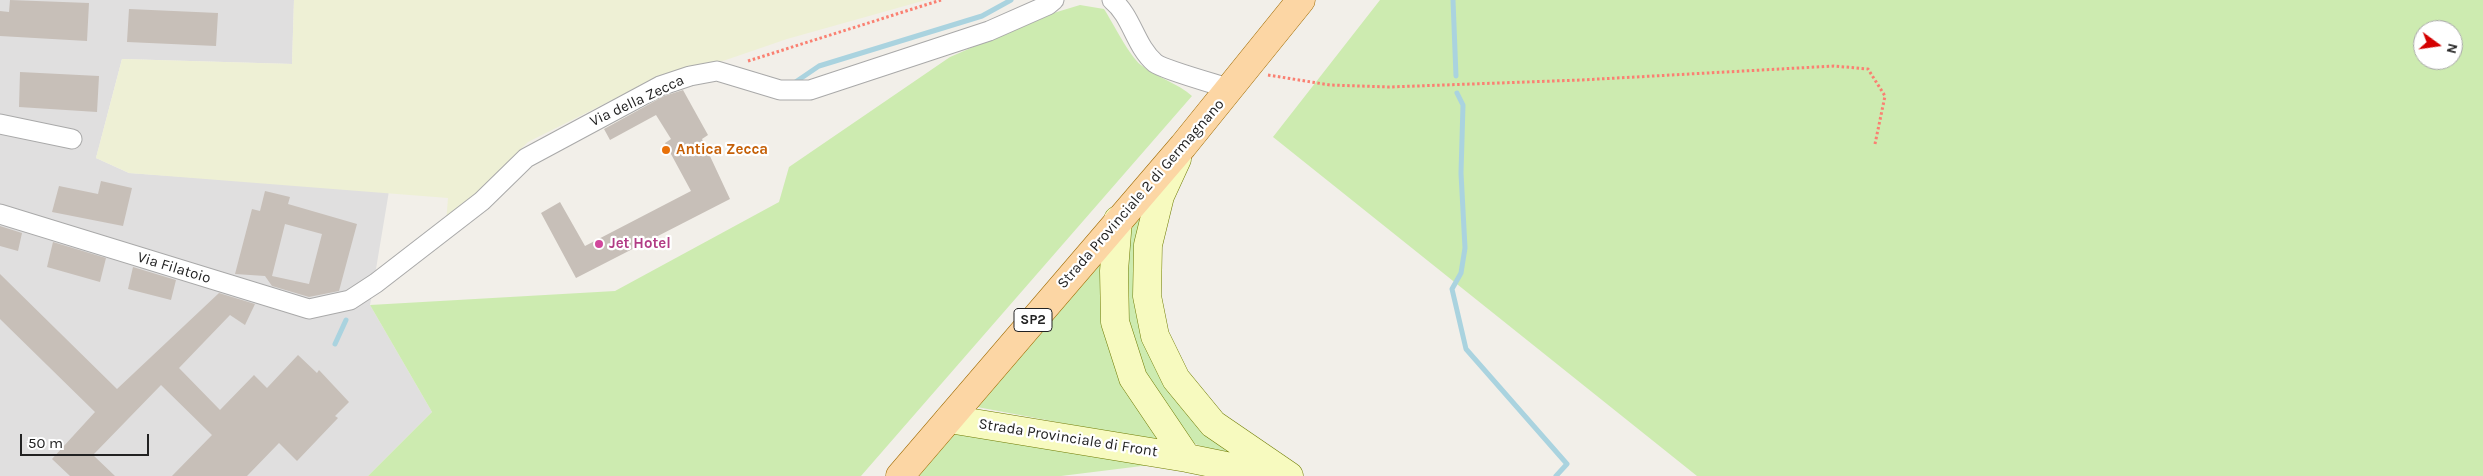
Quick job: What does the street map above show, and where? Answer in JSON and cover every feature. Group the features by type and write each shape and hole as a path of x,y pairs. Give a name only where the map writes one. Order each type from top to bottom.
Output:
{"main road":[{"name":"Strada Provinciale 2 di Germagnano","path":"900,476 1183,146 1302,0"},
{"path":"1183,146 1160,196 1148,245 1147,296 1155,336 1176,379 1213,424 1289,476"},
{"path":"1118,220 1114,271 1115,322 1133,378 1197,470"},
{"name":"Strada Provinciale di Front","path":"949,419 1197,470 1276,476"}],"street":[{"name":"Via della Zecca","path":"350,300 384,277 482,201 526,158 660,86 690,76 717,71 780,90 810,90 989,31 1048,5 1054,0"},
{"path":"1112,0 1120,7 1142,48 1155,64 1238,80"},
{"path":"0,124 72,139"},
{"name":"Via Filatoio","path":"0,214 309,308 350,300"}],"path":[{"path":"717,71 941,0"},
{"path":"1238,80 1389,87 1581,80 1834,66 1868,68 1885,96 1875,144"}],"shaded area":[{"path":"0,0 294,0 292,64 122,59 96,158 129,173 389,191 370,305 432,412 368,476 0,476"}],"green space":[{"path":"294,0 926,0 787,39 720,62 676,72 646,83 528,142 446,223 448,198 129,173 96,158 122,59 292,64"},
{"path":"1380,0 2483,0 2483,476 1697,476 1273,137"},
{"path":"1080,5 1104,9 1127,47 1141,65 1192,96 861,476 368,476 432,412 370,305 615,291 779,202 789,167 950,57 1047,15"},
{"path":"1146,211 1138,297 1236,453 1200,446 1189,439 1155,391 1134,347 1127,304 1130,228"},
{"path":"1102,261 1163,442 977,407"},
{"path":"955,431 1158,464 1061,476 914,476"}],"building":[{"path":"10,0 89,3 87,41 0,36 0,11 9,12"},
{"path":"129,9 218,13 216,46 127,42"},
{"path":"20,72 99,76 97,112 19,107"},
{"path":"683,90 708,135 702,139 730,199 576,278 541,213 560,202 585,246 691,191 665,143 671,139 656,115 610,140 604,129 664,96"},
{"path":"101,181 132,188 123,226 52,212 59,186 98,194"},
{"path":"265,191 290,197 288,204 357,224 339,291 309,297 272,286 265,276 235,274 252,209 260,211","holes":["285,224 322,234 309,284 272,276"]},
{"path":"0,226 22,233 18,251 0,246"},
{"path":"53,242 106,258 100,282 47,267"},
{"path":"133,267 176,280 171,300 128,289"},
{"path":"0,274 117,389 219,293 255,304 245,325 230,315 179,368 220,410 254,375 267,388 298,355 317,373 319,370 349,402 335,416 338,418 297,461 279,443 247,476 172,476 212,435 161,385 93,455 115,476 70,476 52,459 95,412 0,319"}],"waterway":[{"path":"794,83 819,66 982,16 1011,0"},
{"path":"1453,0 1456,76"},
{"path":"1457,93 1463,105 1461,173 1465,248 1461,273 1452,289 1466,349 1567,464 1556,476"},
{"path":"335,344 346,320"}],"place":[{"name":"Antica Zecca","path":"666,150"},
{"name":"Jet Hotel","path":"599,244"}]}
